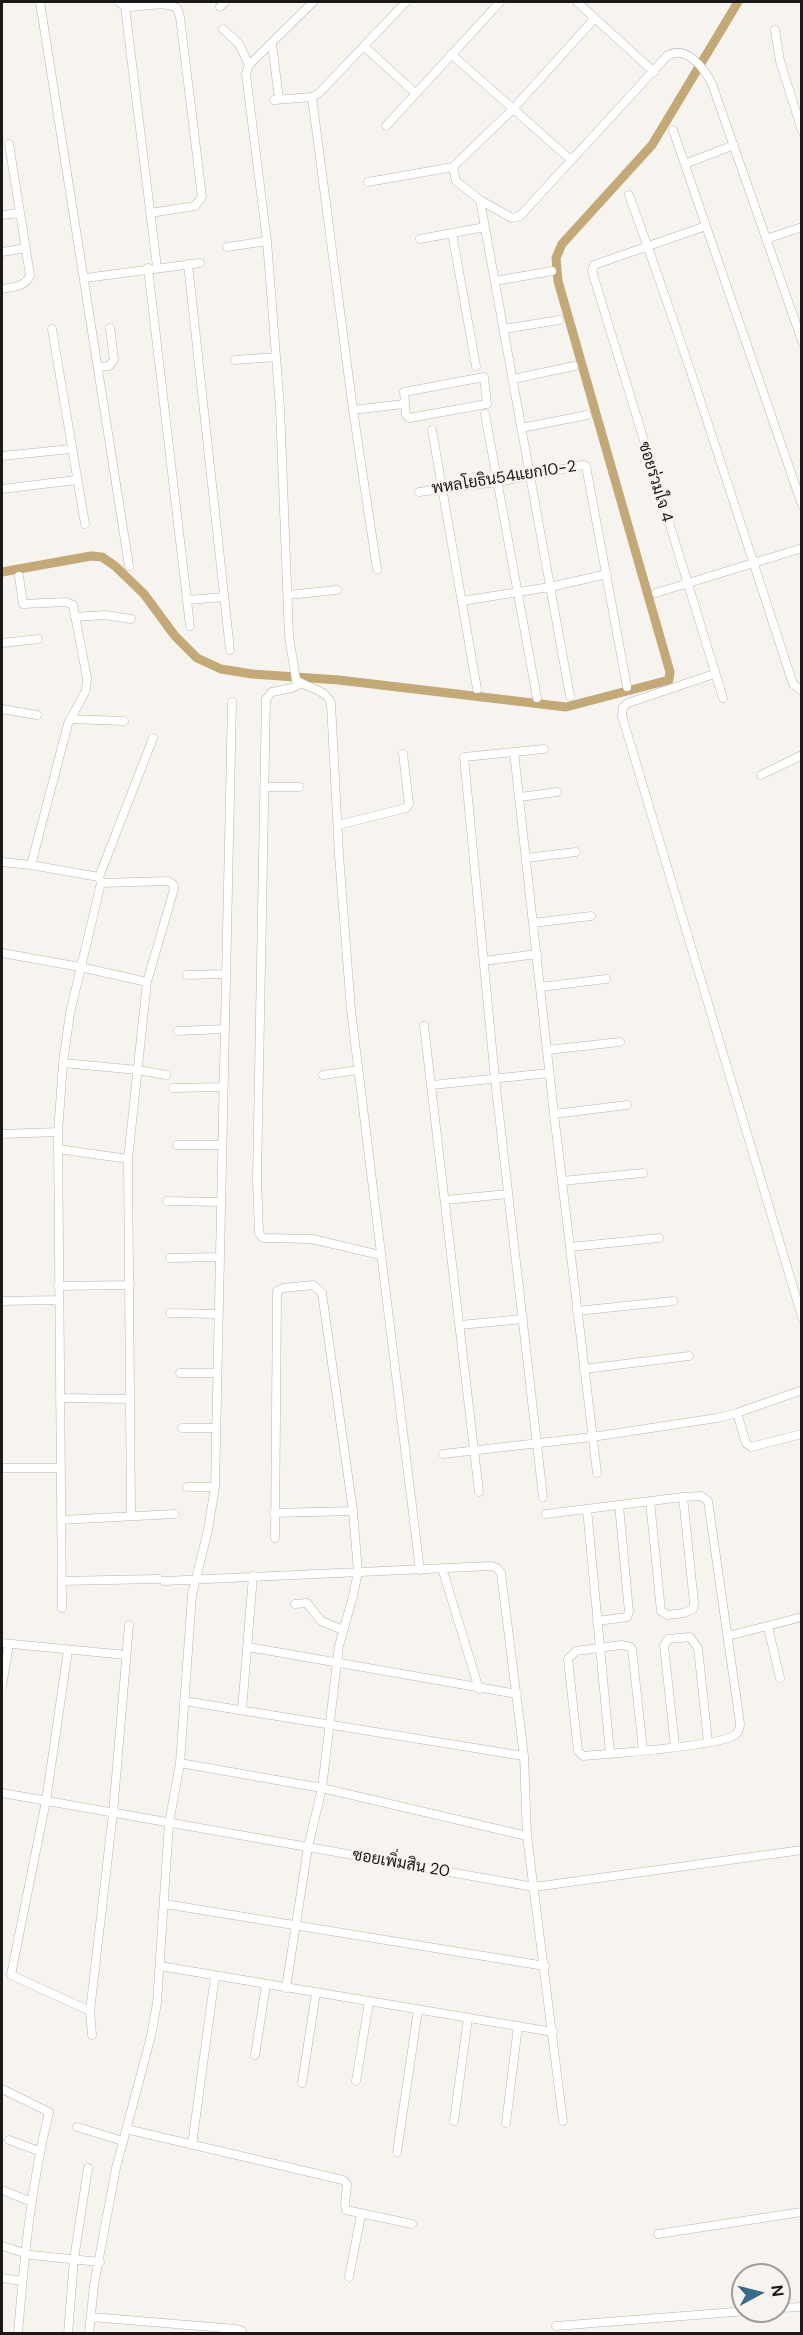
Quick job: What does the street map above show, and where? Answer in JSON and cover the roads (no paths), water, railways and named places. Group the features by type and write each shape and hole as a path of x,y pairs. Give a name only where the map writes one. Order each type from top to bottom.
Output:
{"street":[{"path":"40,2 129,566"},
{"path":"313,2 249,65 246,74 267,242 276,357 289,636 297,678 292,688 272,692 266,699 257,1179 259,1233 267,1239 312,1239 380,1255"},
{"path":"272,44 277,99 312,97 327,86 406,2"},
{"path":"386,126 500,2"},
{"path":"577,2 654,72"},
{"path":"150,213 195,206 202,197 180,17 177,8 168,3 122,4 150,213 152,268 190,626"},
{"path":"368,182 453,168 513,109 595,18"},
{"path":"223,28 238,44 249,65"},
{"path":"775,30 780,61 801,131"},
{"path":"365,47 415,93"},
{"path":"453,168 456,181 480,200 512,218 520,216 654,72 673,53 679,52 694,60 706,73 734,145 801,340"},
{"path":"451,54 571,160"},
{"path":"312,97 353,410 377,569"},
{"path":"673,130 801,505"},
{"path":"2,289 21,285 29,280 30,275 9,144"},
{"path":"685,164 734,145"},
{"path":"629,195 678,330 793,684 801,691"},
{"path":"480,200 570,696"},
{"path":"2,215 20,213"},
{"path":"648,247 706,226"},
{"path":"420,239 485,227"},
{"path":"766,239 801,227"},
{"path":"452,233 476,366"},
{"path":"227,247 267,242"},
{"name":"ซอยร่วมใจ 4","path":"648,247 594,265 593,276 723,698"},
{"path":"2,252 26,248"},
{"path":"85,278 200,262"},
{"path":"188,264 230,650"},
{"path":"495,281 552,272"},
{"path":"504,330 559,320"},
{"path":"98,367 109,366 114,360 110,328"},
{"path":"52,329 85,524"},
{"path":"235,360 276,357"},
{"path":"513,379 574,366"},
{"path":"484,377 487,404 409,418 406,415 404,404 404,393 484,377"},
{"path":"353,410 404,404"},
{"path":"486,414 537,698"},
{"path":"521,428 586,415"},
{"path":"432,430 477,689"},
{"path":"2,456 71,449"},
{"name":"พหลโยธิน54แยก10-2","path":"419,492 498,482 583,465 588,470 607,574"},
{"path":"2,489 76,480"},
{"path":"656,593 801,549"},
{"path":"462,602 550,587 607,574 627,687"},
{"path":"18,576 23,604 70,603 73,605 87,684 70,719 37,835 31,865"},
{"path":"288,595 337,590"},
{"path":"188,600 224,597"},
{"path":"75,617 105,615 131,619"},
{"path":"2,643 38,639"},
{"path":"714,674 628,704 623,707 622,716 801,1317"},
{"path":"297,678 330,698 350,1000 420,1570"},
{"path":"89,2334 94,2285 116,2168 151,2036 157,2003 169,1823 180,1763 194,1580 208,1530 215,1487 232,702"},
{"path":"2,709 37,715"},
{"path":"70,719 124,721"},
{"path":"62,1608 58,1132 63,1063 70,1013 100,880 153,738"},
{"path":"543,1497 495,1078 464,757 544,749"},
{"path":"514,752 549,1073 597,1473"},
{"path":"338,825 406,808 409,804 403,754"},
{"path":"761,775 801,755"},
{"path":"264,787 299,787"},
{"path":"520,797 556,792"},
{"path":"526,858 576,852"},
{"path":"2,862 31,865 100,880 168,881 174,885 147,982 128,1159 131,1516"},
{"path":"533,922 591,916"},
{"path":"2,953 147,982"},
{"path":"484,961 537,954"},
{"path":"187,975 225,975"},
{"path":"540,987 606,979"},
{"path":"424,1026 479,1492"},
{"path":"177,1031 224,1029"},
{"path":"547,1050 620,1042"},
{"path":"63,1063 166,1075"},
{"path":"323,1075 358,1070"},
{"path":"432,1085 549,1073"},
{"path":"173,1088 223,1088"},
{"path":"554,1114 627,1106"},
{"path":"2,1134 58,1132"},
{"path":"177,1145 221,1145"},
{"path":"58,1149 128,1159"},
{"path":"562,1181 643,1173"},
{"path":"445,1200 508,1194"},
{"path":"167,1201 220,1202"},
{"path":"570,1247 659,1238"},
{"path":"170,1258 219,1257"},
{"path":"58,1286 129,1285"},
{"path":"275,1538 277,1291 283,1288 313,1286 322,1293 353,1511 358,1572 343,1630 322,1788 308,1847 286,1988"},
{"path":"2,1301 58,1299"},
{"path":"577,1311 673,1301"},
{"path":"170,1312 217,1314"},
{"path":"460,1325 523,1319"},
{"path":"584,1369 689,1356"},
{"path":"180,1373 216,1373"},
{"path":"443,1454 592,1437 737,1413 801,1390"},
{"path":"60,1398 130,1399"},
{"path":"737,1413 746,1443 751,1447 801,1434"},
{"path":"182,1428 215,1428"},
{"path":"2,1468 61,1468"},
{"path":"187,1487 215,1487"},
{"path":"546,1514 683,1497 701,1496 708,1501 740,1728 733,1737 708,1742 643,1750 583,1756 579,1754 568,1659 576,1651 627,1645 632,1649 643,1750"},
{"path":"650,1501 661,1611 667,1615 684,1613 693,1609 694,1603 683,1497"},
{"path":"597,1621 622,1619 627,1617 629,1612 619,1505"},
{"path":"587,1509 610,1753"},
{"path":"274,1513 353,1511"},
{"path":"61,1520 175,1514"},
{"path":"62,1581 194,1580 491,1566 497,1568 501,1573 517,1694 524,1756 527,1836 563,2121"},
{"path":"442,1568 479,1689"},
{"path":"242,1710 253,1576"},
{"path":"295,1604 307,1603 321,1621 343,1630"},
{"path":"728,1636 801,1617"},
{"path":"92,2035 90,2011 113,1813 129,1625"},
{"path":"768,1627 780,1678"},
{"path":"675,1746 664,1646 668,1639 673,1637 690,1637 698,1648 708,1742"},
{"path":"2,1686 5,1643 126,1655"},
{"path":"248,1647 517,1694"},
{"path":"11,1975 46,1801 68,1650"},
{"path":"184,1701 524,1756"},
{"path":"180,1763 322,1788 527,1836"},
{"name":"ซอยเพิ่มสิน 20","path":"2,1793 534,1887 801,1850"},
{"path":"165,1904 545,1966"},
{"path":"160,1966 553,2032"},
{"path":"2,1971 90,2011"},
{"path":"192,2145 215,1976"},
{"path":"255,2055 266,1985"},
{"path":"302,2083 316,1993"},
{"path":"356,2081 369,2002"},
{"path":"397,2152 418,2010"},
{"path":"454,2121 468,2018"},
{"path":"506,2123 518,2026"},
{"path":"2,2089 49,2112 39,2151 24,2254 18,2334"},
{"path":"77,2127 123,2141"},
{"path":"126,2129 343,2180 347,2184 346,2210 412,2224"},
{"path":"9,2140 39,2151"},
{"path":"68,2334 74,2259 88,2168"},
{"path":"2,2190 32,2202"},
{"path":"658,2234 801,2212"},
{"path":"349,2277 361,2215"},
{"path":"2,2246 24,2254 100,2262"},
{"path":"2,2278 22,2281"},
{"path":"556,2326 731,2312"},
{"path":"91,2317 236,2329 243,2331 243,2334"}],"waterway":[{"path":"2,572 91,556 102,557 115,566 144,594 175,636 197,658 221,669 252,674 339,680 566,707 669,680 670,672 558,281 556,258 562,244 652,145 738,2"}]}
